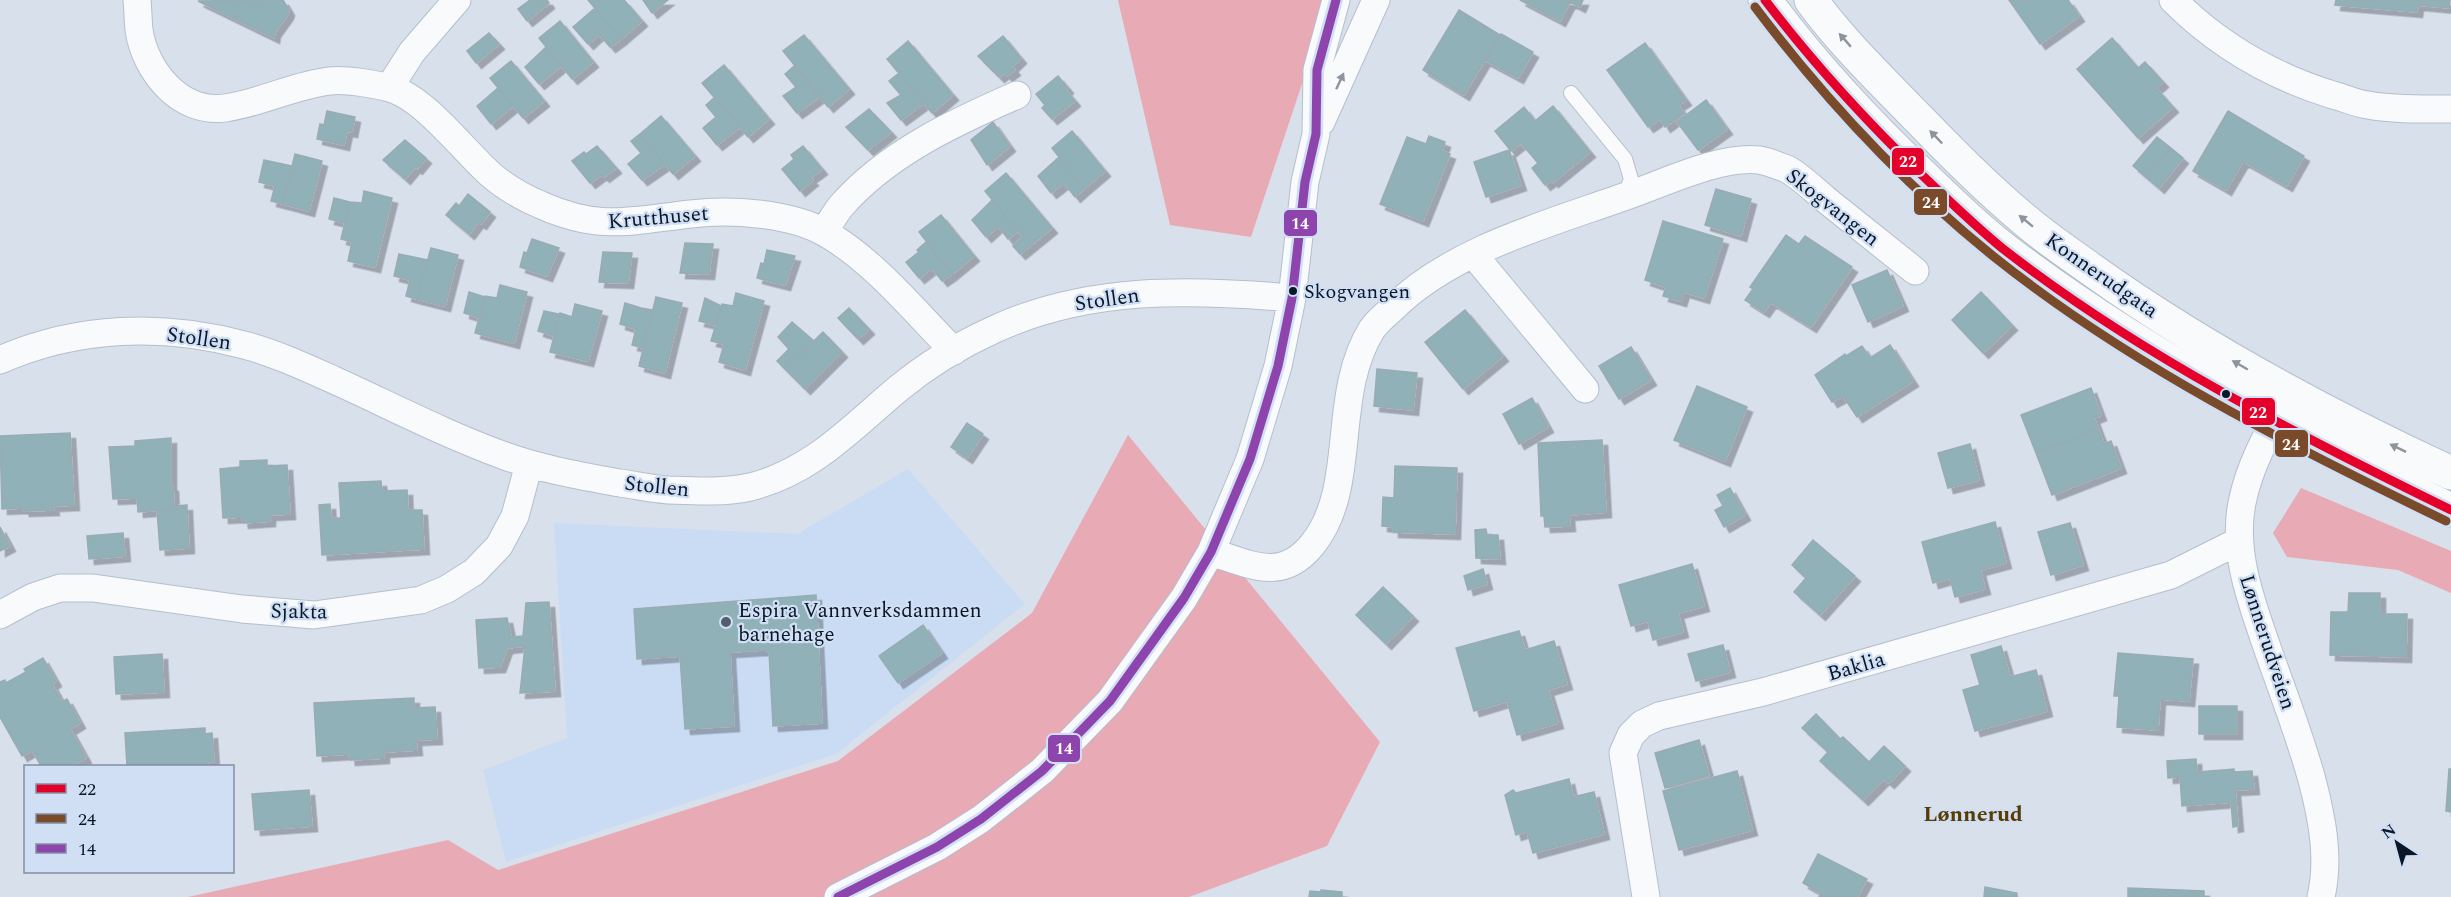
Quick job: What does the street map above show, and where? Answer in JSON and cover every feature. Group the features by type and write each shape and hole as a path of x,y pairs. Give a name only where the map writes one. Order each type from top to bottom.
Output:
{"main road":[{"name":"Konnerudgata","path":"1765,0 1858,112 1951,203 2012,256 2180,369 2274,422 2451,510"},
{"name":"Konnerudgata","path":"1811,0 1879,78 1977,178 2027,222 2130,297 2195,339 2290,394 2451,473"}],"street":[{"name":"Krutthuset","path":"137,0 139,32 148,56 162,82 172,94 189,104 207,108 225,108 303,86 334,80 389,88 406,94 510,190 572,218 601,223 632,222 693,213 737,212 774,217 824,232 851,250 869,266 954,351"},
{"path":"389,88 412,52 457,0"},
{"path":"1316,134 1317,70 1336,0"},
{"path":"838,897 938,847 981,819 1042,771 1110,701 1184,598 1211,552 1253,448 1278,366 1292,298 1305,182 1316,134 1376,0"},
{"path":"2173,0 2191,18 2225,45 2259,66 2300,85 2367,105 2451,109"},
{"path":"824,232 842,206 892,160 980,111 1017,95"},
{"name":"Skogvangen","path":"1211,552 1262,569 1279,567 1296,560 1312,546 1324,527 1335,500 1350,380 1359,355 1373,328 1400,301 1422,284 1473,254 1537,226 1724,163 1760,160 1788,169 1915,271"},
{"path":"1473,254 1585,389"},
{"name":"Stollen","path":"0,360 48,343 96,333 144,330 188,333 245,345 295,363 469,441 529,464 663,490 707,491 750,487 781,476 809,462 842,439 908,381 991,330 1037,312 1125,295 1219,292 1292,298"},
{"name":"Lønnerudveien","path":"2290,394 2249,474 2241,505 2239,541 2254,605 2307,761 2319,807 2326,856 2321,897"},
{"name":"Sjakta","path":"0,615 33,597 60,588 93,588 242,609 314,615 421,600 447,589 474,572 499,546 515,516 529,464"},
{"name":"Baklia","path":"1646,897 1623,753 1631,735 1642,724 1659,716 1763,692 2171,575 2239,541"}],"lane":[{"path":"1571,93 1625,159 1631,179 1624,197"}],"shaded area":[{"path":"1118,0 1330,0 1251,237 1170,225"},
{"path":"1128,435 1380,742 1327,846 1189,897 188,897 448,840 498,870 838,761 1032,613"},
{"path":"908,469 1025,604 836,754 506,862 483,770 567,738 554,523 797,534"},
{"path":"2301,488 2451,551 2451,593 2398,570 2287,557 2273,533"}],"building":[{"path":"283,0 289,10 275,32 274,38 198,1"},
{"path":"530,0 547,0 549,3 527,21 518,9"},
{"path":"588,0 624,0 642,21 621,39"},
{"path":"643,0 668,0 652,13"},
{"path":"1520,0 1583,0 1580,7 1570,2 1560,21"},
{"path":"2009,0 2068,0 2079,16 2040,44"},
{"path":"2336,0 2450,0 2449,8 2418,5 2417,12 2335,5"},
{"path":"595,8 621,39 610,47 599,34 588,44 573,27"},
{"path":"1459,10 1500,35 1464,95 1423,70"},
{"path":"560,21 593,62 572,79 539,38"},
{"path":"489,33 499,44 476,63 467,51"},
{"path":"1501,34 1533,52 1518,78 1486,61"},
{"path":"804,35 849,89 828,107 783,51"},
{"path":"1003,36 1021,58 1012,67 1015,70 1007,76 1004,73 999,77 978,56"},
{"path":"2112,38 2138,68 2145,62 2163,82 2156,88 2173,107 2138,138 2077,69"},
{"path":"908,41 953,95 932,113 887,59"},
{"path":"1645,43 1686,100 1678,105 1684,113 1665,127 1660,119 1648,127 1607,70"},
{"path":"546,47 561,66 539,84 525,67"},
{"path":"511,61 544,101 523,118 490,78"},
{"path":"724,65 769,119 748,137 702,83"},
{"path":"794,66 819,97 797,113 783,96 796,87 785,74"},
{"path":"899,73 924,103 901,120 887,103 901,95 889,81"},
{"path":"1058,76 1075,101 1052,119 1042,108 1045,105 1036,94"},
{"path":"498,88 513,106 491,124 477,106"},
{"path":"715,97 740,127 717,145 703,128 716,117 706,105"},
{"path":"1706,100 1727,129 1698,150 1677,122"},
{"path":"1553,106 1590,152 1553,182 1552,180 1545,185 1532,168 1538,163 1521,143 1511,151 1495,131 1524,107 1535,121"},
{"path":"869,109 891,132 868,150 846,127"},
{"path":"327,111 355,117 352,132 347,131 344,145 317,139 320,124 324,125"},
{"path":"2228,111 2304,156 2287,186 2243,161 2226,190 2193,171"},
{"path":"661,116 695,156 673,174 640,134"},
{"path":"993,122 1010,146 987,165 971,140"},
{"path":"1072,131 1105,171 1084,189 1052,148"},
{"path":"640,134 665,164 642,180 628,164 641,153 631,141"},
{"path":"1429,136 1445,142 1442,151 1450,154 1423,221 1380,204 1407,137 1426,144"},
{"path":"2157,137 2171,148 2146,177 2133,166"},
{"path":"405,140 426,158 405,179 383,160"},
{"path":"597,146 616,168 590,183 572,161"},
{"path":"803,146 822,169 810,178 813,180 800,191 782,169 794,159 791,155"},
{"path":"2171,148 2183,158 2159,188 2146,177"},
{"path":"1509,150 1521,185 1486,197 1474,162"},
{"path":"295,154 322,161 309,211 283,204"},
{"path":"1059,157 1084,189 1075,197 1064,183 1051,193 1038,176"},
{"path":"264,160 292,166 283,204 271,201 275,186 259,182"},
{"path":"1006,173 1052,228 1020,254 1013,246 1023,237 985,191"},
{"path":"1716,189 1751,199 1741,236 1705,225"},
{"path":"364,191 392,198 375,267 348,261 352,242 341,239 350,202 362,203"},
{"path":"468,194 490,212 469,234 446,215 456,203 459,206"},
{"path":"334,198 350,202 345,223 329,219"},
{"path":"992,200 1018,231 1008,239 998,226 986,237 972,220"},
{"path":"941,215 974,256 952,274 919,232"},
{"path":"1663,221 1723,239 1704,298 1684,292 1681,301 1663,296 1666,287 1645,280"},
{"path":"1786,235 1799,244 1805,236 1852,267 1811,327 1771,302 1764,312 1745,300 1753,289 1750,287"},
{"path":"532,239 559,248 547,276 520,267 524,252 527,253"},
{"path":"926,242 952,274 942,281 932,268 919,278 906,262 919,252 917,250"},
{"path":"685,243 713,244 709,274 680,273"},
{"path":"431,248 458,255 445,306 417,299"},
{"path":"767,250 795,256 785,285 757,278 761,263 764,264"},
{"path":"603,252 632,253 628,283 599,282"},
{"path":"399,254 428,260 417,299 406,296 410,280 394,276"},
{"path":"1887,270 1903,306 1868,322 1852,285"},
{"path":"500,285 527,292 514,343 475,333 485,296 497,298"},
{"path":"469,292 485,297 480,318 464,313"},
{"path":"1981,292 2012,325 1983,353 1952,320"},
{"path":"736,293 764,301 745,370 719,362 724,344 711,341 722,304 733,306"},
{"path":"656,297 682,303 665,373 639,366"},
{"path":"705,298 721,306 716,325 699,321"},
{"path":"625,303 653,310 643,348 632,345 636,329 620,324"},
{"path":"575,304 602,311 588,361 550,352 560,313 572,317"},
{"path":"849,308 869,329 858,339 838,318"},
{"path":"1465,310 1503,356 1463,389 1425,342"},
{"path":"544,311 559,314 554,336 538,331"},
{"path":"792,322 814,341 785,369 777,361 789,349 778,337"},
{"path":"823,332 842,352 805,389 785,369"},
{"path":"1890,345 1913,381 1857,417 1843,396 1832,402 1815,375 1845,354 1846,356 1862,346 1870,358"},
{"path":"1631,347 1651,380 1619,399 1599,366"},
{"path":"1377,369 1417,373 1413,410 1374,406"},
{"path":"1697,386 1747,407 1725,461 1674,440"},
{"path":"2091,388 2101,415 2094,418 2098,429 2036,453 2021,415"},
{"path":"1532,398 1548,427 1519,444 1503,414"},
{"path":"967,423 983,434 967,458 951,447"},
{"path":"2098,429 2104,444 2111,441 2121,468 2052,495 2036,453"},
{"path":"70,433 74,505 53,506 54,510 2,509 0,436"},
{"path":"171,438 171,486 173,486 174,506 187,505 187,508 138,512 137,498 113,499 109,447 135,446 135,441"},
{"path":"1602,440 1606,512 1569,515 1570,526 1545,527 1544,516 1541,516 1538,443"},
{"path":"1970,444 1979,480 1948,488 1938,453"},
{"path":"267,460 267,466 287,465 290,514 270,515 270,521 243,523 242,517 223,518 220,469 240,467 240,461"},
{"path":"1395,466 1457,468 1455,534 1393,532 1393,527 1382,526 1383,497 1394,498"},
{"path":"381,481 382,491 407,490 408,510 422,510 424,549 322,555 319,505 330,504 331,518 341,518 339,483"},
{"path":"1730,488 1745,515 1724,527 1715,510 1723,506 1717,495"},
{"path":"187,508 189,548 160,550 157,510"},
{"path":"1995,522 2006,563 1980,570 1985,589 1955,597 1950,578 1933,583 1922,542"},
{"path":"2070,523 2083,565 2051,575 2038,532"},
{"path":"0,527 10,546 0,551"},
{"path":"1486,529 1487,535 1498,535 1500,559 1476,558 1475,530"},
{"path":"123,533 125,556 89,559 87,536"},
{"path":"1813,540 1855,576 1820,615 1794,592 1806,578 1792,565"},
{"path":"1692,564 1704,606 1678,613 1683,632 1653,640 1648,621 1631,626 1619,585"},
{"path":"1483,569 1487,584 1468,590 1464,576"},
{"path":"1383,587 1413,616 1386,644 1356,615"},
{"path":"2349,593 2380,593 2380,614 2407,614 2406,657 2330,655 2331,612 2348,612"},
{"path":"816,595 822,723 773,726 769,651 730,652 734,726 685,729 680,656 637,659 634,609"},
{"path":"549,602 555,691 520,693 525,646 507,648 500,667 479,668 476,620 507,618 511,637 523,636 526,603"},
{"path":"923,625 942,653 898,683 879,656"},
{"path":"1519,631 1525,650 1554,641 1567,684 1548,690 1558,723 1517,735 1507,701 1474,711 1456,648"},
{"path":"1723,645 1730,672 1696,681 1688,654"},
{"path":"2001,646 2010,677 2036,670 2047,711 1975,731 1963,690 1980,685 1971,655"},
{"path":"2118,653 2193,659 2189,701 2160,699 2158,730 2117,727 2119,696 2114,696"},
{"path":"162,654 164,692 116,694 114,657"},
{"path":"43,658 56,681 52,684 62,702 67,699 80,723 70,729 86,758 72,765 40,765 32,750 22,756 0,717 0,682 5,680 6,683 26,672 24,669"},
{"path":"414,698 414,708 435,707 437,739 416,740 417,750 384,752 384,758 350,760 349,754 317,756 314,703"},
{"path":"2199,706 2237,706 2237,734 2199,734"},
{"path":"1816,714 1840,739 1843,737 1869,762 1884,746 1905,766 1889,783 1884,779 1863,800 1820,761 1828,752 1802,728"},
{"path":"205,728 205,734 212,733 214,762 207,762 208,765 127,765 125,733"},
{"path":"1699,740 1709,776 1665,788 1655,753"},
{"path":"2196,759 2197,772 2234,769 2234,772 2252,771 2254,789 2235,790 2238,826 2233,827 2231,802 2182,806 2180,777 2168,778 2167,761"},
{"path":"2449,769 2451,769 2451,812 2446,811"},
{"path":"1737,771 1752,830 1679,850 1663,791"},
{"path":"1569,779 1573,797 1594,792 1604,834 1533,853 1527,831 1516,835 1505,795 1513,790 1516,793"},
{"path":"309,790 312,826 255,830 252,794"},
{"path":"1818,854 1867,879 1857,897 1819,897 1821,893 1803,883"},
{"path":"1985,887 2017,893 2017,897 1984,897"},
{"path":"2128,888 2204,891 2204,897 2128,897"},
{"path":"1321,890 1342,892 1342,897 1309,897 1310,891 1321,892"}],"transit line":[{"name":"14","path":"838,897 937,847 981,819 1042,771 1110,701 1184,598 1211,552 1250,459 1278,366 1292,298 1305,182 1316,134 1317,70 1336,0"},
{"name":"22","path":"1765,0 1821,69 1901,154 1951,203 2002,248 2054,287 2163,358 2220,391 2451,510"},
{"name":"24","path":"1755,7 1808,74 1897,170 1960,229 2045,296 2099,333 2212,401 2328,463 2446,521"}],"place":[{"name":"Skogvangen","path":"1293,291"},
{"name":"Espira Vannverksdammen barnehage","path":"726,622"}],"district":[{"name":"Lønnerud","path":"1973,813"}]}
